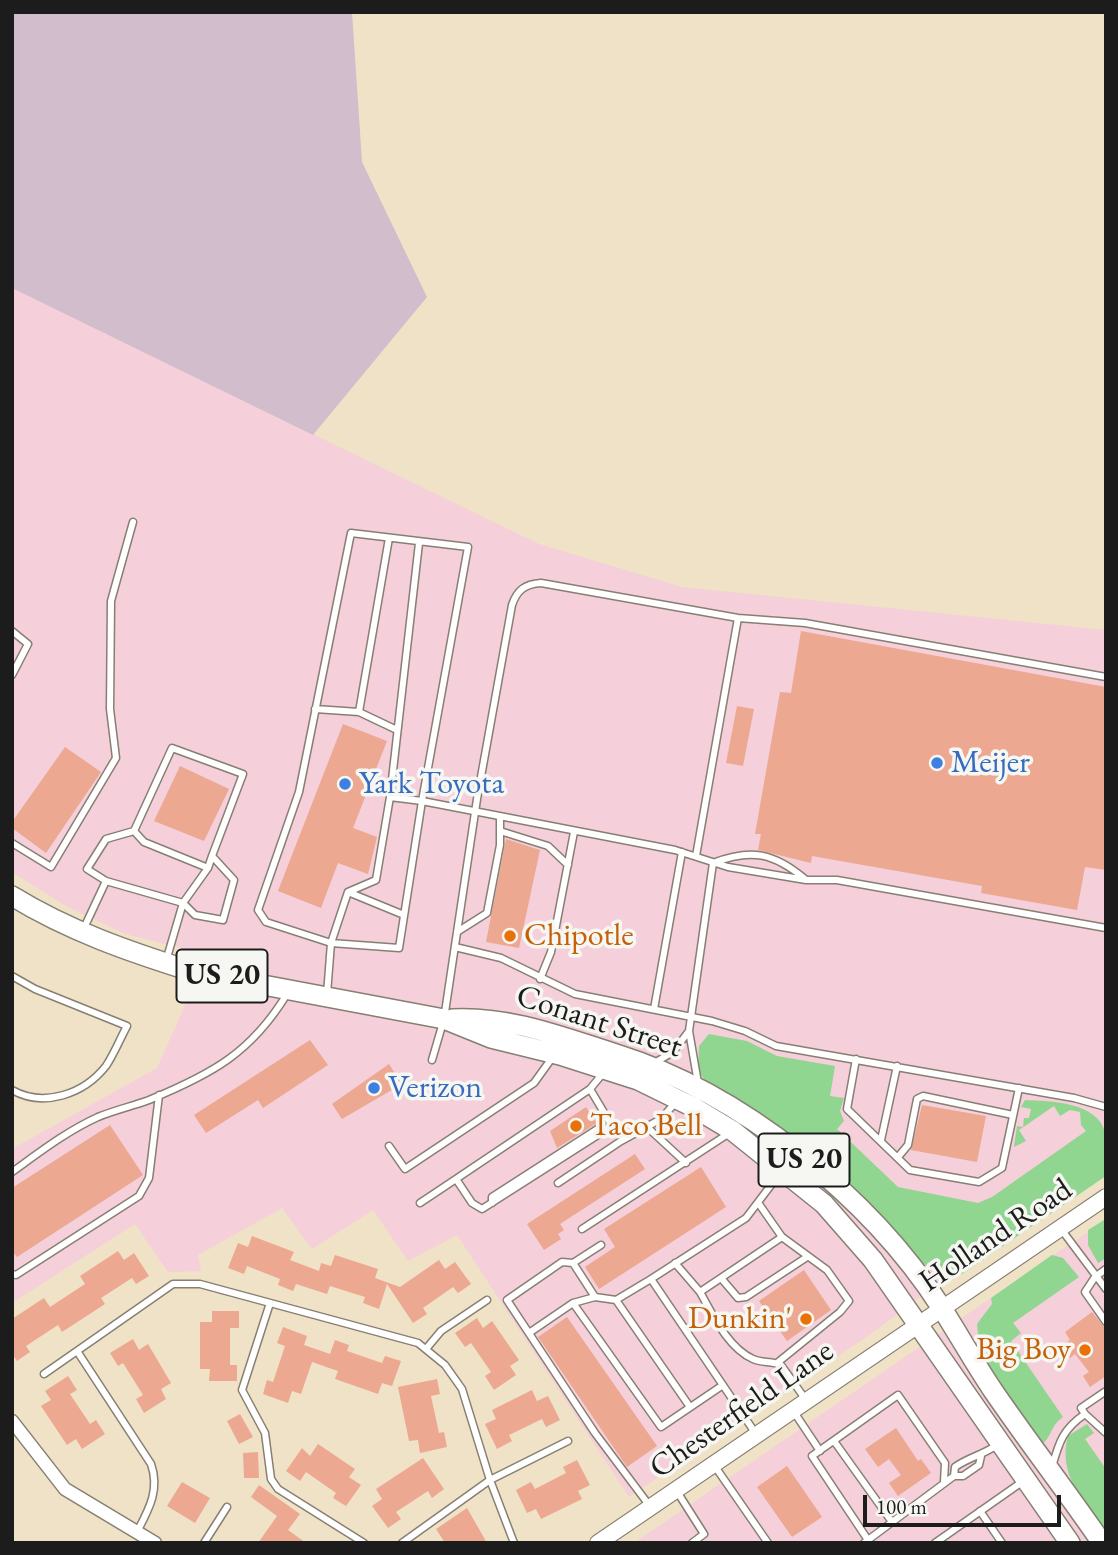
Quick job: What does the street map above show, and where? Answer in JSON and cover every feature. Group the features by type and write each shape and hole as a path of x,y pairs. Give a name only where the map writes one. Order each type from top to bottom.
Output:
{"main road":[{"name":"Conant Street","path":"12,896 82,932 194,972 444,1019 491,1038 555,1054 638,1080 678,1099 733,1131 783,1169 848,1228 898,1293 917,1323"},
{"name":"Conant Street","path":"444,1019 484,1017 550,1032 639,1061 702,1091 774,1137 835,1187 886,1237 941,1307"},
{"name":"US 20","path":"941,1307 960,1344 1102,1543"},
{"name":"US 20","path":"917,1323 1070,1543"}],"street":[{"name":"Holland Road","path":"917,1323 1106,1197"},
{"name":"Chesterfield Lane","path":"609,1540 650,1507 917,1323"},
{"path":"12,1421 65,1489 135,1537 155,1543"}],"lane":[{"path":"12,844 51,867 116,758 110,709 111,601 133,522"},
{"path":"351,533 419,543 468,547 422,801 399,948 331,943 266,922 258,910 299,792 351,533"},
{"path":"359,712 389,538"},
{"path":"327,996 331,943 348,892 376,880 390,797 419,543"},
{"path":"432,1060 444,1019 475,813 512,605 520,589 541,583 738,618 805,623 1106,677"},
{"path":"696,856 738,618"},
{"path":"12,631 27,644 12,675"},
{"path":"315,709 359,712 397,730"},
{"path":"166,963 183,903 208,869 212,856 243,774 172,748 134,831 106,839 87,869 106,881 183,903 195,915 223,920 234,880 212,856"},
{"path":"390,797 682,852 713,863 806,880 829,879 1106,928"},
{"path":"457,932 487,913 500,831 499,818"},
{"path":"134,831 144,842 208,869"},
{"path":"500,831 548,846 568,865"},
{"path":"540,979 551,952 574,832"},
{"path":"654,1009 682,852"},
{"path":"713,863 736,854 782,860 806,880"},
{"path":"702,1091 694,1073 693,1044 689,1031 713,863"},
{"path":"82,932 106,881"},
{"path":"348,892 404,915"},
{"path":"455,947 501,958 575,994 692,1016 745,1031 776,1046 1019,1088 1106,1107"},
{"path":"12,976 34,989 127,1026 106,1066 83,1088 58,1097 27,1098 12,1090"},
{"path":"12,1172 58,1139 99,1117 214,1071 271,1020 290,989"},
{"path":"639,1061 666,1058 689,1031"},
{"path":"389,1146 405,1169 534,1083 555,1054"},
{"path":"856,1059 847,1109 910,1170 979,1182 1003,1168 1019,1088"},
{"path":"881,1140 897,1066"},
{"path":"420,1203 590,1089 605,1070"},
{"path":"456,1179 472,1203 482,1209 612,1126 590,1089"},
{"path":"12,1274 16,1275 138,1196 149,1178 159,1095"},
{"path":"898,1157 908,1145 917,1099 923,1096 1013,1115"},
{"path":"558,1183 662,1119 678,1099"},
{"path":"647,1127 686,1163"},
{"path":"582,1229 733,1131"},
{"path":"529,1333 573,1303 595,1297 616,1300 675,1264 746,1218 783,1169"},
{"path":"675,1264 700,1292 719,1327 745,1355 756,1361 778,1363 840,1312 849,1301 827,1270 782,1237 759,1204"},
{"path":"1059,1227 1106,1289"},
{"path":"700,1292 782,1237"},
{"path":"601,1245 573,1263 562,1262 507,1300 622,1471 650,1507"},
{"path":"721,1278 738,1298 746,1297 807,1257"},
{"path":"573,1263 595,1297"},
{"path":"1106,1269 1095,1277 1085,1292 1106,1322"},
{"path":"651,1279 756,1434"},
{"path":"44,1374 173,1283 200,1284 418,1343 445,1364 463,1390 490,1480 514,1543"},
{"path":"426,1349 441,1331 487,1300"},
{"path":"616,1300 690,1407"},
{"path":"270,1303 242,1390 265,1433 271,1479 278,1489 364,1543"},
{"path":"573,1303 661,1427 723,1385"},
{"path":"77,1351 151,1464 156,1479 153,1498 135,1537"},
{"path":"778,1363 820,1451"},
{"path":"1051,1471 1060,1436 1106,1391"},
{"path":"944,1482 945,1463 898,1395 812,1456 866,1541 944,1482 954,1476 963,1476 979,1465 981,1456"},
{"path":"1083,1411 1106,1433"},
{"path":"402,1543 490,1480 568,1441"},
{"path":"834,1441 892,1522"},
{"path":"954,1476 955,1467 971,1455 981,1456 1001,1442"},
{"path":"713,1464 768,1543"},
{"path":"935,1543 1027,1478"},
{"path":"676,1490 704,1534 692,1543"},
{"path":"204,1543 227,1507"},
{"path":"980,1511 1002,1543"}],"shaded area":[{"path":"12,12 352,12 362,162 427,297 313,435 12,288"},
{"path":"12,288 539,544 682,587 1106,630 1106,1169 961,1266 875,1331 629,1497 457,1235 408,1261 373,1210 312,1249 282,1208 198,1255 201,1271 168,1272 135,1224 12,1303 12,1149 157,1068 188,999 198,952 125,934 64,905 12,872"},
{"path":"1106,1220 1106,1543 634,1543 1039,1265"}],"green space":[{"path":"709,1034 747,1041 777,1056 835,1066 830,1096 844,1098 840,1111 844,1121 837,1129 898,1187 978,1203 992,1197 1086,1131 1081,1125 1080,1112 1070,1110 1060,1116 1054,1106 1019,1130 1026,1141 1014,1147 1017,1126 1023,1127 1024,1118 1029,1118 1031,1109 1021,1107 1025,1100 1072,1105 1093,1114 1105,1132 1106,1176 962,1274 942,1273 913,1256 704,1079 698,1070 699,1046"},
{"path":"1104,1220 1106,1258 1098,1263 1088,1245 1088,1230"},
{"path":"1052,1255 1063,1258 1079,1277 1013,1323 1021,1333 1011,1341 1063,1417 1042,1444 980,1353 977,1324 992,1304 991,1298"},
{"path":"1087,1424 1094,1433 1085,1439 1106,1469 1106,1533 1075,1488 1066,1463 1068,1436"}],"building":[{"name":"Meijer","path":"801,631 1106,687 1106,870 1085,867 1077,910 981,893 982,886 812,856 811,863 758,850 761,834 755,834 780,692 791,693"},
{"path":"737,706 754,709 743,766 726,763"},
{"name":"Yark Toyota","path":"343,724 387,741 353,828 377,837 368,874 338,863 321,908 278,891"},
{"path":"65,747 101,772 46,853 12,828 12,822"},
{"path":"180,766 229,789 204,841 154,821"},
{"path":"506,839 540,850 519,948 486,942"},
{"path":"310,1040 328,1065 263,1108 258,1100 206,1133 194,1115"},
{"name":"Verizon","path":"389,1064 402,1084 342,1119 332,1104"},
{"path":"922,1105 986,1116 977,1162 911,1150"},
{"name":"Taco Bell","path":"586,1107 597,1123 557,1148 550,1131"},
{"path":"110,1125 143,1175 17,1257 12,1251 12,1188"},
{"path":"635,1154 645,1169 560,1224 564,1230 558,1234 561,1239 544,1250 527,1224"},
{"path":"701,1167 726,1207 599,1289 585,1267 615,1247 604,1229"},
{"path":"252,1236 294,1252 290,1260 319,1271 321,1263 331,1266 335,1255 378,1269 375,1278 400,1287 439,1260 445,1269 455,1262 471,1284 458,1293 453,1287 423,1308 427,1314 413,1323 387,1284 379,1309 363,1303 365,1297 330,1286 327,1294 296,1284 293,1291 278,1285 280,1279 247,1266 244,1274 228,1268 238,1243 248,1247"},
{"path":"118,1251 124,1260 134,1253 149,1276 136,1284 132,1278 101,1298 105,1304 62,1332 58,1325 26,1346 30,1352 17,1361 12,1354 12,1319 44,1298 50,1307 85,1284 80,1276"},
{"path":"804,1270 831,1310 787,1341 759,1301"},
{"path":"212,1311 239,1311 239,1328 230,1328 230,1365 237,1365 237,1381 209,1381 210,1369 200,1369 200,1322 212,1322"},
{"name":"Big Boy","path":"1092,1312 1106,1329 1106,1376 1090,1387 1083,1376 1089,1372 1075,1354 1070,1358 1061,1346 1070,1340 1065,1332"},
{"path":"567,1317 657,1446 627,1467 538,1337"},
{"path":"477,1318 483,1328 492,1321 519,1360 510,1366 516,1375 494,1390 485,1376 491,1372 471,1343 465,1347 455,1333"},
{"path":"283,1327 307,1336 304,1345 330,1354 335,1340 349,1345 347,1351 382,1363 385,1356 401,1361 392,1386 382,1383 378,1394 335,1379 338,1371 312,1362 301,1394 292,1391 288,1403 263,1394 267,1380 273,1382 285,1346 277,1343"},
{"path":"133,1339 139,1350 148,1344 171,1383 161,1389 166,1399 144,1413 136,1399 143,1395 123,1363 118,1366 110,1353"},
{"path":"68,1376 77,1390 70,1394 90,1424 96,1420 105,1434 82,1449 76,1439 67,1445 41,1406 51,1400 45,1391"},
{"path":"437,1379 440,1394 431,1396 439,1433 444,1432 447,1447 420,1453 418,1440 409,1441 398,1387"},
{"path":"532,1390 537,1401 548,1396 560,1420 546,1427 542,1419 509,1435 512,1441 497,1449 485,1424 496,1419 492,1410"},
{"path":"240,1414 253,1437 239,1444 227,1421"},
{"path":"896,1428 918,1461 921,1459 931,1473 898,1496 889,1483 901,1475 889,1459 878,1467 865,1449"},
{"path":"318,1444 355,1469 349,1477 361,1485 346,1506 333,1498 336,1493 306,1472 300,1481 286,1471 302,1448 310,1456"},
{"path":"258,1452 259,1478 244,1478 243,1453"},
{"path":"423,1458 444,1489 432,1498 428,1491 396,1512 401,1519 388,1528 372,1506 382,1499 376,1489"},
{"path":"577,1460 590,1485 578,1491 582,1499 541,1519 536,1509 527,1513 516,1490 531,1482 535,1489 566,1473 563,1467"},
{"path":"787,1466 822,1517 792,1537 757,1487"},
{"path":"182,1482 210,1498 195,1523 167,1506"},
{"path":"259,1485 300,1514 288,1530 306,1543 258,1543 277,1516 251,1497"},
{"path":"467,1508 487,1543 445,1543 436,1529"}],"place":[{"name":"Meijer","path":"937,763"},
{"name":"Yark Toyota","path":"345,784"},
{"name":"Chipotle","path":"510,936"},
{"name":"Verizon","path":"374,1088"},
{"name":"Taco Bell","path":"576,1126"},
{"name":"Dunkin'","path":"806,1319"},
{"name":"Big Boy","path":"1085,1350"}]}
